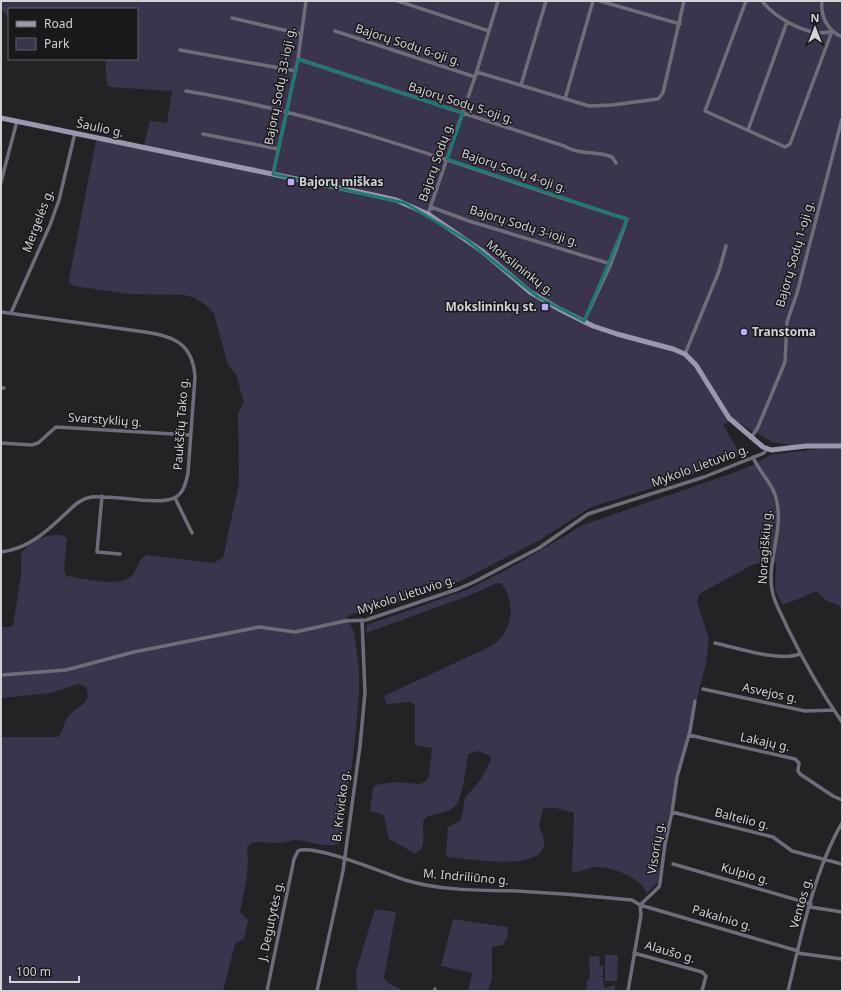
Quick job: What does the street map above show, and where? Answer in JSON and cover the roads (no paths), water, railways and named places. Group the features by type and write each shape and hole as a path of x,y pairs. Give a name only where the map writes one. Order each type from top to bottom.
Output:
{"street":[{"name":"Bajorų Sodų 33-ioji g.","path":"273,174 296,72 306,1"},
{"path":"398,1 489,31"},
{"name":"Bajorų Sodų g.","path":"428,214 477,72 498,1"},
{"path":"520,85 546,1"},
{"path":"565,99 593,1"},
{"path":"600,1 680,24"},
{"path":"477,72 589,106 612,106 660,98 680,24 684,1"},
{"path":"746,1 705,112 785,147 788,147 832,31"},
{"path":"762,1 776,16 787,22 819,33 832,31"},
{"path":"822,1 824,18 832,31 842,37"},
{"path":"232,18 301,34"},
{"path":"748,130 787,22"},
{"name":"Bajorų Sodų 6-oji g.","path":"335,31 475,77"},
{"path":"180,50 296,72"},
{"name":"Bajorų Sodų 5-oji g.","path":"298,59 564,146 575,152 603,154 612,157 616,163"},
{"name":"Bajorų Sodų 4-oji g.","path":"186,92 234,99 392,141 627,219 611,264 584,321"},
{"name":"Šaulio g.","path":"1,118 195,158"},
{"name":"Bajorų Sodų 1-oji g.","path":"751,438 758,427 785,362 788,315 797,293 842,119"},
{"path":"1,182 17,121"},
{"name":"Mergelės g.","path":"11,313 50,225 59,200 75,133"},
{"path":"202,134 278,149"},
{"name":"Mokslininkų g.","path":"195,158 396,200 428,214 482,251 538,297 584,321 617,334 673,349 685,354 696,365 728,418 751,438 767,449"},
{"name":"Bajorų Sodų 3-ioji g.","path":"431,207 611,264"},
{"path":"685,354 719,271 726,246"},
{"name":"Paukščių Tako g.","path":"1,312 155,333 177,341 188,351 194,369 186,482 175,498"},
{"name":"Svarstyklių g.","path":"1,443 32,445 38,443 56,427 190,435"},
{"path":"767,449 806,446 842,446"},
{"name":"Mykolo Lietuvio g.","path":"1,675 66,670 102,659 169,644 259,628 296,632 345,621 362,621 438,597 474,582 539,548 588,514 704,477 764,453 767,449"},
{"name":"Noragiškių g.","path":"753,457 773,489 777,503 778,529 772,586 774,598 800,654 842,722"},
{"path":"102,496 96,552 120,554"},
{"path":"1,552 16,549 39,538 83,500 102,496 160,500 175,498 192,533"},
{"name":"B. Krivicko g.","path":"317,991 345,858 364,699 362,621"},
{"path":"715,643 766,654 792,656 800,654"},
{"name":"Asvejos g.","path":"703,689 805,711 834,710"},
{"name":"Visorių g.","path":"640,905 659,887 677,778 689,735 695,701"},
{"name":"Lakajų g.","path":"689,735 795,759 799,763 798,771 800,774 833,796 842,800"},
{"name":"Baltelio g.","path":"672,812 773,837 792,851 842,864"},
{"name":"Ventos g.","path":"788,991 797,952 825,859 842,823"},
{"name":"M. Indriliūno g.","path":"296,854 305,849 345,858 405,880 439,887 570,893 632,900 640,905"},
{"name":"J. Degutytės g.","path":"267,991 296,854"},
{"name":"Kulpio g.","path":"673,864 811,906 842,912"},
{"path":"628,991 641,915 640,905"},
{"name":"Pakalnio g.","path":"640,905 797,952 842,959"},
{"name":"Alaušo g.","path":"634,952 702,972 706,976 702,991"}],"place":[{"name":"Bajorų miškas","path":"291,182"},
{"name":"Mokslininkų st.","path":"545,307"},
{"name":"Transtoma","path":"744,332"}]}
